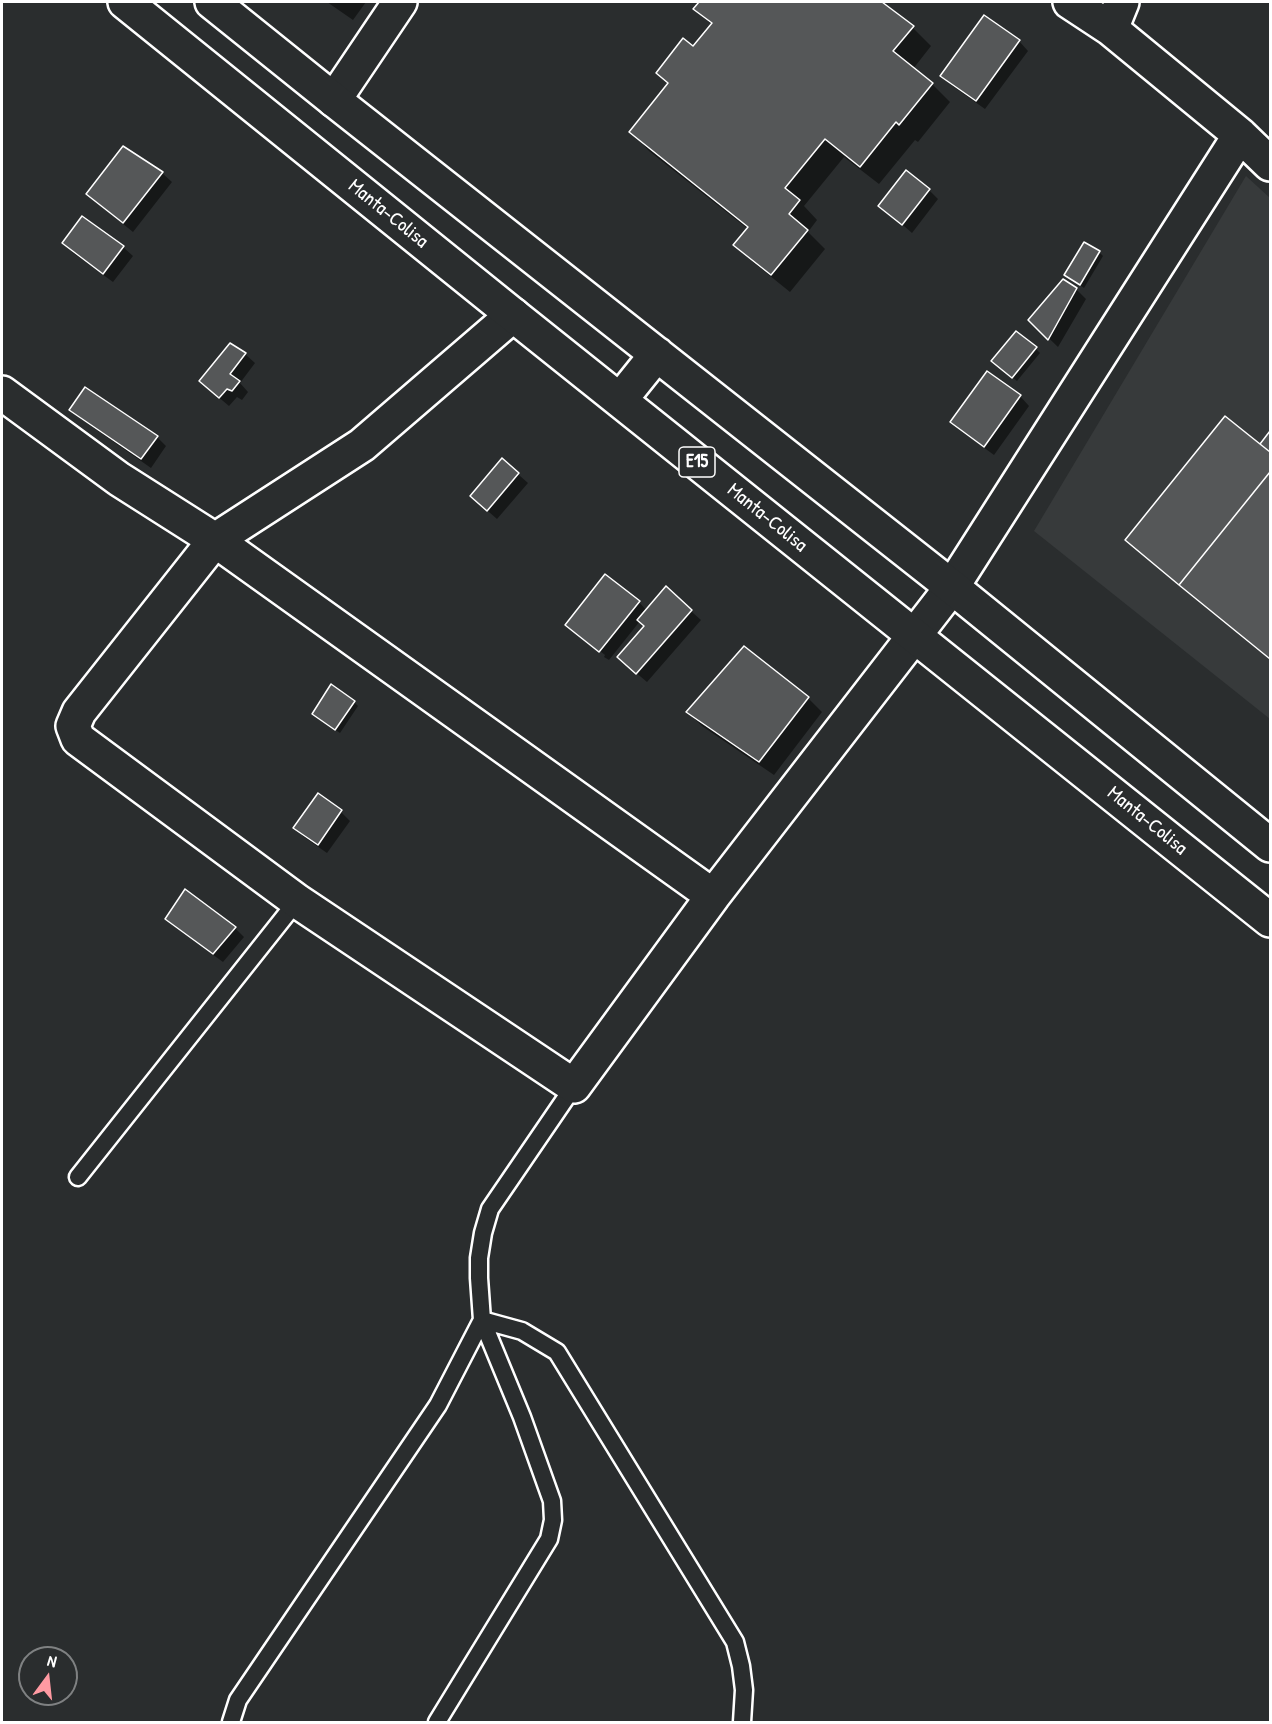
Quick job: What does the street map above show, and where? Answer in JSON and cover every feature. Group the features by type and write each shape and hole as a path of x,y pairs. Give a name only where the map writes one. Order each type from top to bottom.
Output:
{"main road":[{"name":"Manta-Colisa","path":"125,2 1270,920"},
{"path":"212,2 952,587 1270,845"},
{"path":"334,100 399,2"},
{"path":"1070,2 1116,15 1270,164"},
{"path":"513,315 362,445 215,540 79,712 73,726 78,739 297,902 574,1086 713,896 952,587 1240,135"},
{"path":"620,400 657,354"},
{"path":"2,393 119,479 215,540 713,896"}],"lane":[{"path":"78,1177 297,902"},
{"path":"437,1722 549,1539 553,1520 552,1501 522,1417 482,1320 479,1258 490,1209 574,1086"},
{"path":"231,1722 238,1700 438,1405 482,1320"},
{"path":"482,1320 522,1331 557,1352 735,1642 744,1690 742,1722"}],"shaded area":[{"path":"1246,176 1270,198 1270,719 1034,531"}],"building":[{"path":"699,2 882,2 914,26 893,51 933,83 899,125 896,122 860,167 825,139 785,188 800,200 789,214 808,230 771,275 733,245 748,227 629,132 668,83 656,73 683,38 693,46 712,23 693,9"},
{"path":"984,15 1020,40 976,101 940,76"},
{"path":"123,146 163,172 123,223 86,194"},
{"path":"906,170 930,189 902,225 878,206"},
{"path":"82,216 124,246 103,274 62,243"},
{"path":"1084,242 1100,251 1080,285 1064,275"},
{"path":"1063,279 1077,288 1048,340 1028,320"},
{"path":"1016,331 1037,347 1012,378 991,361"},
{"path":"230,343 246,353 230,374 240,381 232,391 227,389 219,398 199,381"},
{"path":"987,371 1021,395 984,447 950,422"},
{"path":"85,387 158,436 141,459 69,410"},
{"path":"1225,416 1270,452 1270,472 1179,585 1125,540"},
{"path":"1270,431 1270,452 1260,444"},
{"path":"502,458 519,473 487,511 470,496"},
{"path":"1270,472 1270,659 1179,585"},
{"path":"605,574 640,601 599,652 565,625"},
{"path":"666,586 692,610 636,674 617,657 644,626 637,620"},
{"path":"744,646 809,697 759,762 686,712"},
{"path":"331,684 355,701 335,730 312,714"},
{"path":"318,793 342,810 318,845 293,828"},
{"path":"185,889 236,927 213,954 165,919"}]}
